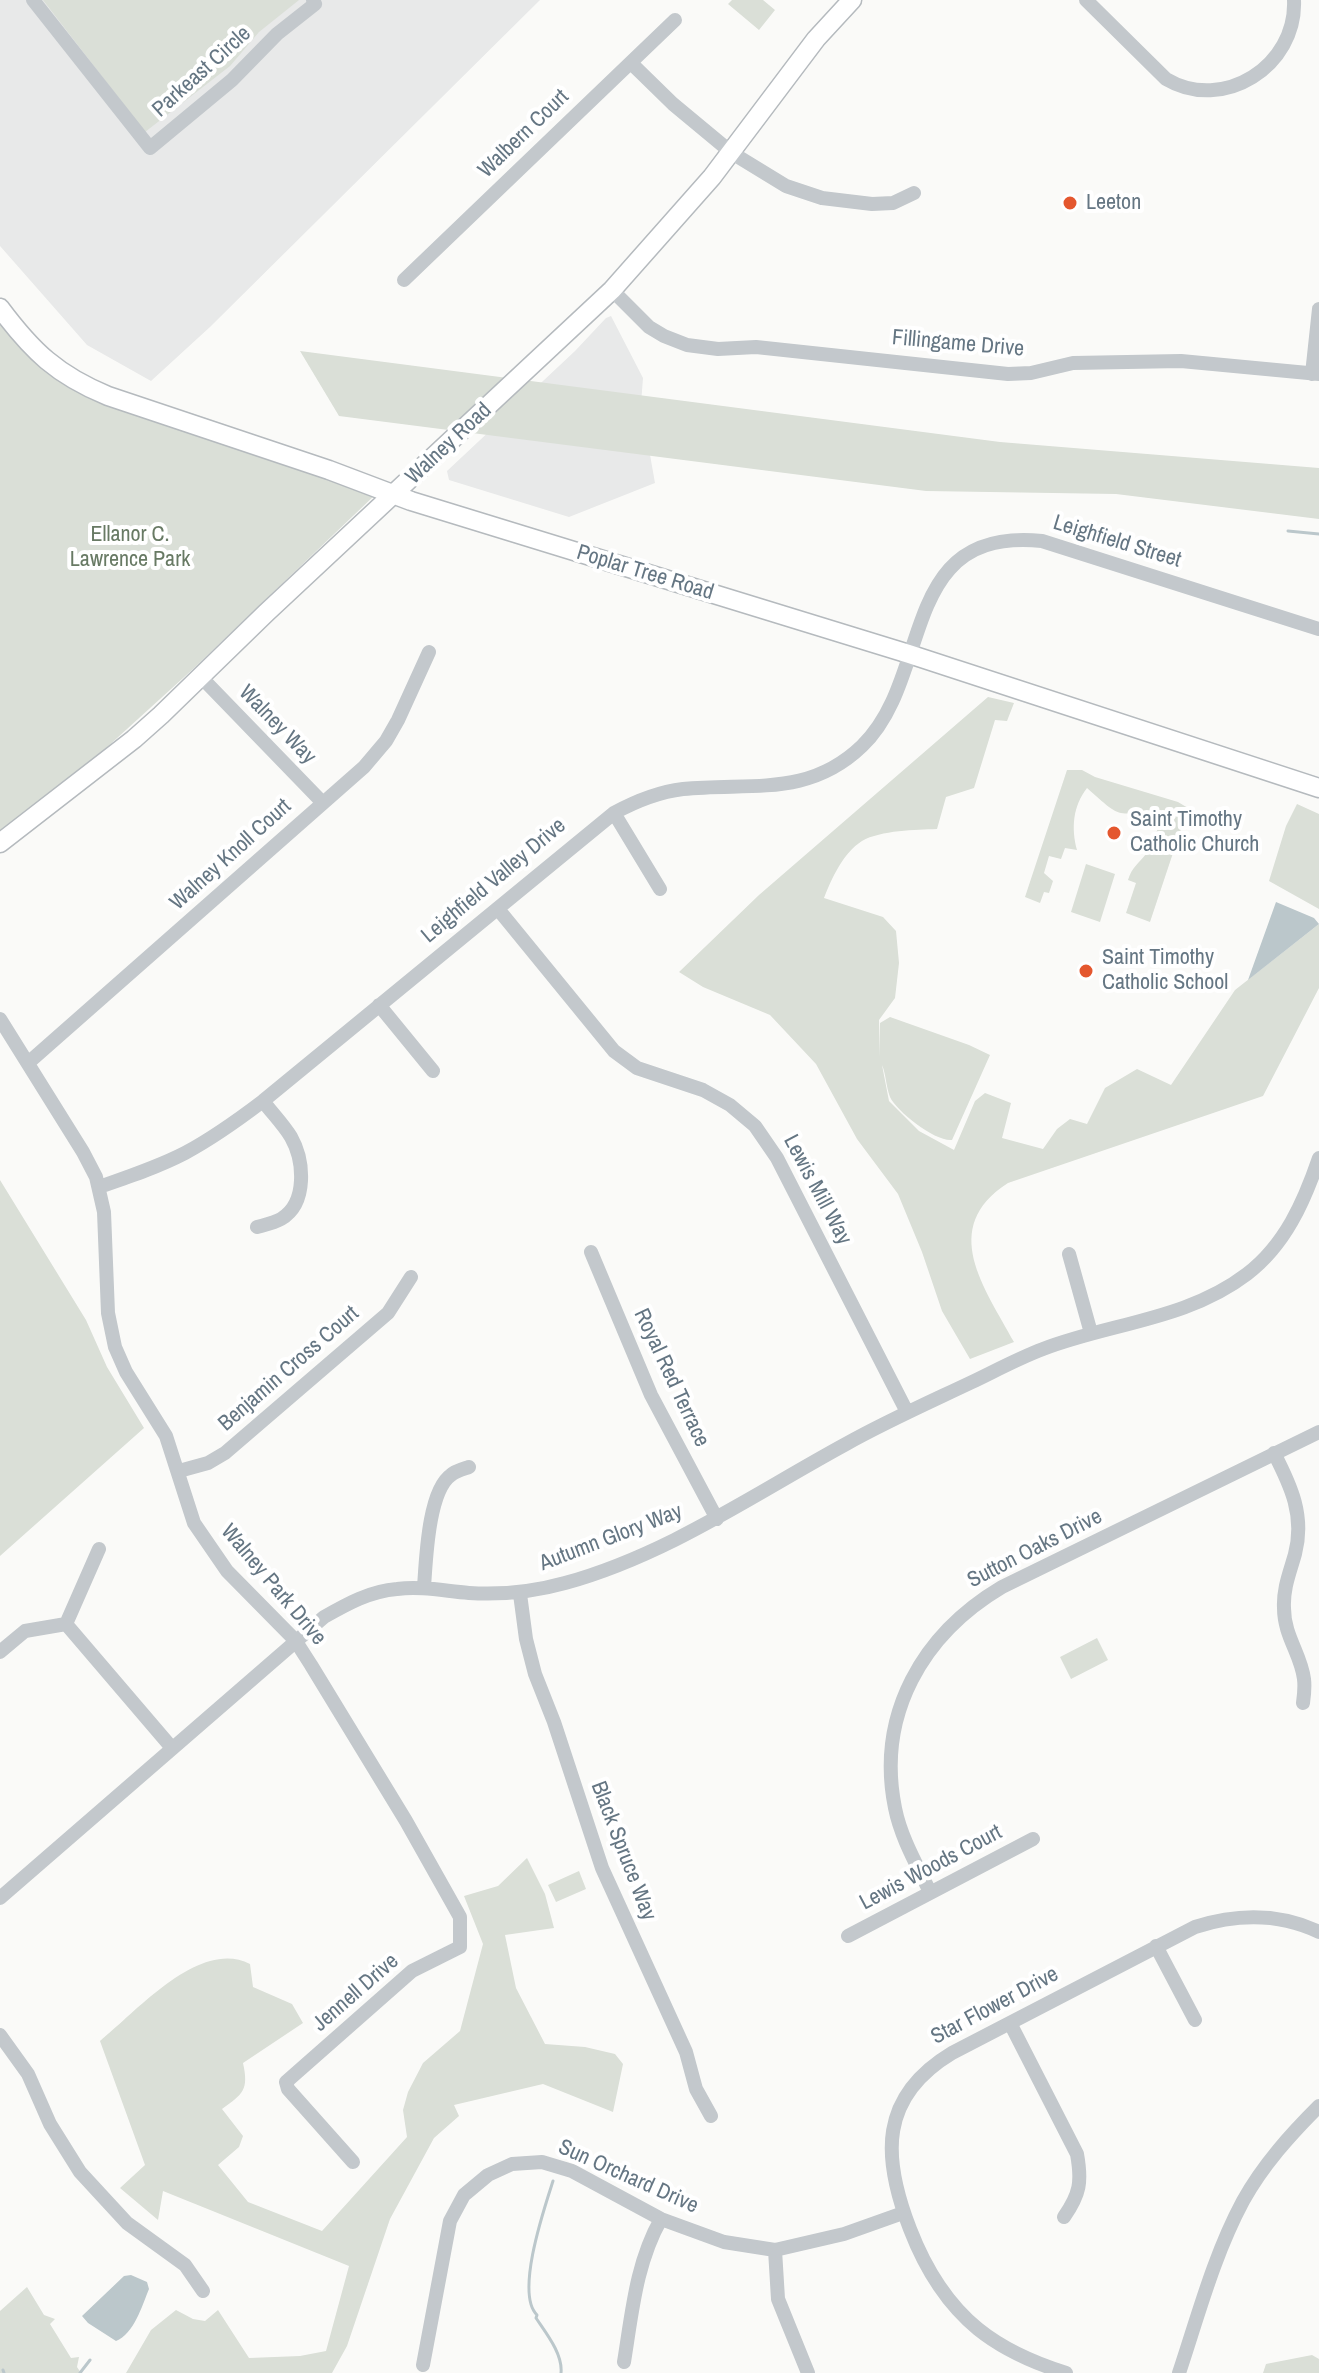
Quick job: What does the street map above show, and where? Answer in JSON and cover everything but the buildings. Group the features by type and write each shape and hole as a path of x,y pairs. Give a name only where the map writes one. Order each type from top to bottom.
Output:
{"main road":[{"name":"Walney Road","path":"0,843 134,739 612,290 732,153 803,54 832,18 852,0"},
{"name":"Poplar Tree Road","path":"0,308 39,356 84,386 394,495 909,654 1319,788"}],"street":[{"name":"Parkeast Circle","path":"33,0 150,148 232,80 277,34 315,4 313,0"},
{"path":"1086,0 1166,79 1183,87 1209,92 1222,91 1249,81 1274,60 1289,35 1294,0"},
{"name":"Walbern Court","path":"404,280 675,20"},
{"path":"631,63 673,104 732,153 786,186 822,198 882,204 893,203 914,193"},
{"name":"Fillingame Drive","path":"612,290 656,332 676,342 701,348 756,347 1008,374 1031,373 1073,363 1181,361 1316,374"},
{"path":"1316,374 1319,309"},
{"name":"Leighfield Street","path":"909,654 927,602 948,571 975,552 1015,540 1042,541 1319,629"},
{"name":"Walney Knoll Court","path":"28,1063 364,767 386,741 429,652"},
{"name":"Leighfield Valley Drive","path":"99,1187 185,1153 224,1130 614,813 666,792 786,785 828,771 862,746 883,721 896,697 909,654"},
{"name":"Walney Way","path":"201,677 323,803"},
{"path":"614,813 660,889"},
{"name":"Lewis Mill Way","path":"498,909 614,1051 637,1068 703,1090 730,1105 755,1126 777,1158 907,1412"},
{"path":"379,1005 433,1071"},
{"name":"Walney Park Drive","path":"0,1019 83,1152 99,1187 104,1212 108,1313 115,1347 126,1372 166,1436 194,1523 227,1571 295,1640 378,1773 460,1917 460,1947"},
{"path":"257,1227 280,1220 288,1213 297,1197 301,1174 293,1140 263,1101"},
{"name":"Autumn Glory Way","path":"0,1898 324,1617 367,1595 394,1589 424,1587 470,1593 520,1594 567,1583 662,1547 907,1412 1042,1349 1091,1333 1148,1320 1196,1303 1245,1276 1268,1256 1290,1227 1319,1158"},
{"name":"Royal Red Terrace","path":"591,1252 651,1395 717,1519"},
{"path":"1069,1254 1091,1333"},
{"name":"Benjamin Cross Court","path":"179,1471 208,1463 225,1453 388,1313 411,1277"},
{"name":"Sutton Oaks Drive","path":"930,1892 900,1824 891,1768 896,1722 904,1696 919,1665 939,1637 963,1612 1002,1587 1319,1432"},
{"path":"1274,1453 1292,1491 1298,1516 1297,1542 1286,1582 1284,1607 1288,1636 1305,1680 1303,1703"},
{"path":"424,1587 427,1531 439,1492 449,1476 469,1467"},
{"path":"66,1624 99,1549"},
{"name":"Black Spruce Way","path":"520,1594 535,1674 602,1868 686,2052 696,2089 711,2116"},
{"path":"0,1652 25,1631 66,1624"},
{"path":"66,1624 172,1748"},
{"name":"Lewis Woods Court","path":"848,1936 1033,1839"},
{"name":"Star Flower Drive","path":"1066,2373 1045,2370 998,2344 957,2309 930,2273 903,2213 892,2174 890,2150 894,2123 904,2099 918,2078 937,2062 1195,1927 1245,1917 1281,1919 1319,1932"},
{"path":"1156,1946 1195,2020"},
{"name":"Jennell Drive","path":"353,2162 288,2089 286,2082 412,1971 460,1947"},
{"path":"1010,2023 1077,2154 1080,2170 1078,2194 1064,2217"},
{"path":"0,2035 28,2074 50,2124 80,2172 127,2223 185,2265 203,2291"},
{"path":"1179,2373 1221,2250 1245,2198 1294,2130 1319,2106"},
{"name":"Sun Orchard Drive","path":"423,2365 450,2221 464,2195 488,2175 512,2164 542,2162 572,2171 661,2219 724,2242 775,2250 844,2234 903,2213"},
{"path":"624,2362 636,2285 648,2241 661,2219"},
{"path":"775,2250 778,2299 808,2373"}],"shaded area":[{"path":"0,0 540,0 210,327 151,381 87,345 0,246"},
{"path":"611,316 643,378 641,404 655,483 569,517 449,480 447,471"},
{"path":"1276,902 1314,918 1319,924 1248,980"},
{"path":"131,2275 147,2282 149,2289 133,2326 116,2341 82,2316 124,2276"}],"green space":[{"path":"43,0 299,0 259,32 230,66 145,132"},
{"path":"732,0 763,0 775,10 759,30 728,4"},
{"name":"Ellanor C. Lawrence Park","path":"0,316 67,380 377,493 193,669 72,779 0,832"},
{"path":"300,351 1000,442 1319,468 1319,519 1116,494 926,491 339,416"},
{"path":"988,697 1014,703 1007,721 995,720 974,788 946,797 937,829 889,833 870,837 855,846 835,874 824,898 883,917 896,931 899,963 895,998 879,1020 880,1057 880,1023 890,1017 990,1055 952,1140 927,1131 900,1110 890,1097 882,1065 889,1101 919,1131 954,1150 975,1101 985,1093 1011,1103 1002,1138 1043,1149 1057,1129 1070,1119 1087,1124 1105,1088 1137,1069 1171,1085 1235,990 1319,924 1319,988 1263,1096 1008,1183 987,1201 975,1219 971,1239 974,1259 991,1301 1014,1342 970,1359 942,1311 898,1194 857,1139 816,1064 770,1015 703,987 679,972 759,895"},
{"path":"1067,770 1082,770 1188,808 1150,922 1126,913 1136,883 1128,880 1152,844 1160,811 1120,813 1087,788 1074,818 1077,850 1065,848 1061,859 1049,856 1044,873 1053,881 1049,893 1044,892 1040,903 1025,897"},
{"path":"1297,804 1319,814 1319,909 1269,881 1286,826"},
{"path":"1086,864 1115,874 1100,922 1071,912"},
{"path":"0,1180 86,1320 107,1367 144,1428 0,1556"},
{"path":"1097,1638 1108,1660 1071,1679 1060,1657"},
{"path":"527,1858 545,1894 554,1928 505,1935 516,1988 545,2044 585,2047 615,2054 623,2064 613,2112 543,2084 454,2105 459,2116 434,2138 390,2219 347,2346 332,2373 126,2373 151,2330 176,2310 205,2321 218,2310 249,2358 300,2356 326,2351 349,2266 163,2191 158,2220 120,2188 145,2165 100,2041 151,1997 190,1969 211,1961 231,1959 250,1964 253,1987 292,2004 303,2023 243,2063 243,2090 222,2109 243,2136 239,2147 218,2165 248,2202 322,2231 407,2137 403,2110 408,2092 423,2063 460,2031 483,1944 464,1896 498,1886"},
{"path":"579,1871 586,1889 556,1902 548,1885"},
{"path":"27,2287 44,2315 55,2319 50,2324 71,2358 79,2357 77,2367 81,2373 0,2373 0,2311"},
{"path":"1312,2355 1319,2359 1319,2373 1263,2373 1266,2364"}],"waterway":[{"path":"1288,531 1319,534"},
{"path":"553,2181 533,2251 529,2289 536,2318 557,2351 561,2373"},
{"path":"80,2373 90,2360"}],"place":[{"name":"Leeton","path":"1070,203"},
{"name":"Saint Timothy Catholic Church","path":"1114,833"},
{"name":"Saint Timothy Catholic School","path":"1086,971"}]}
